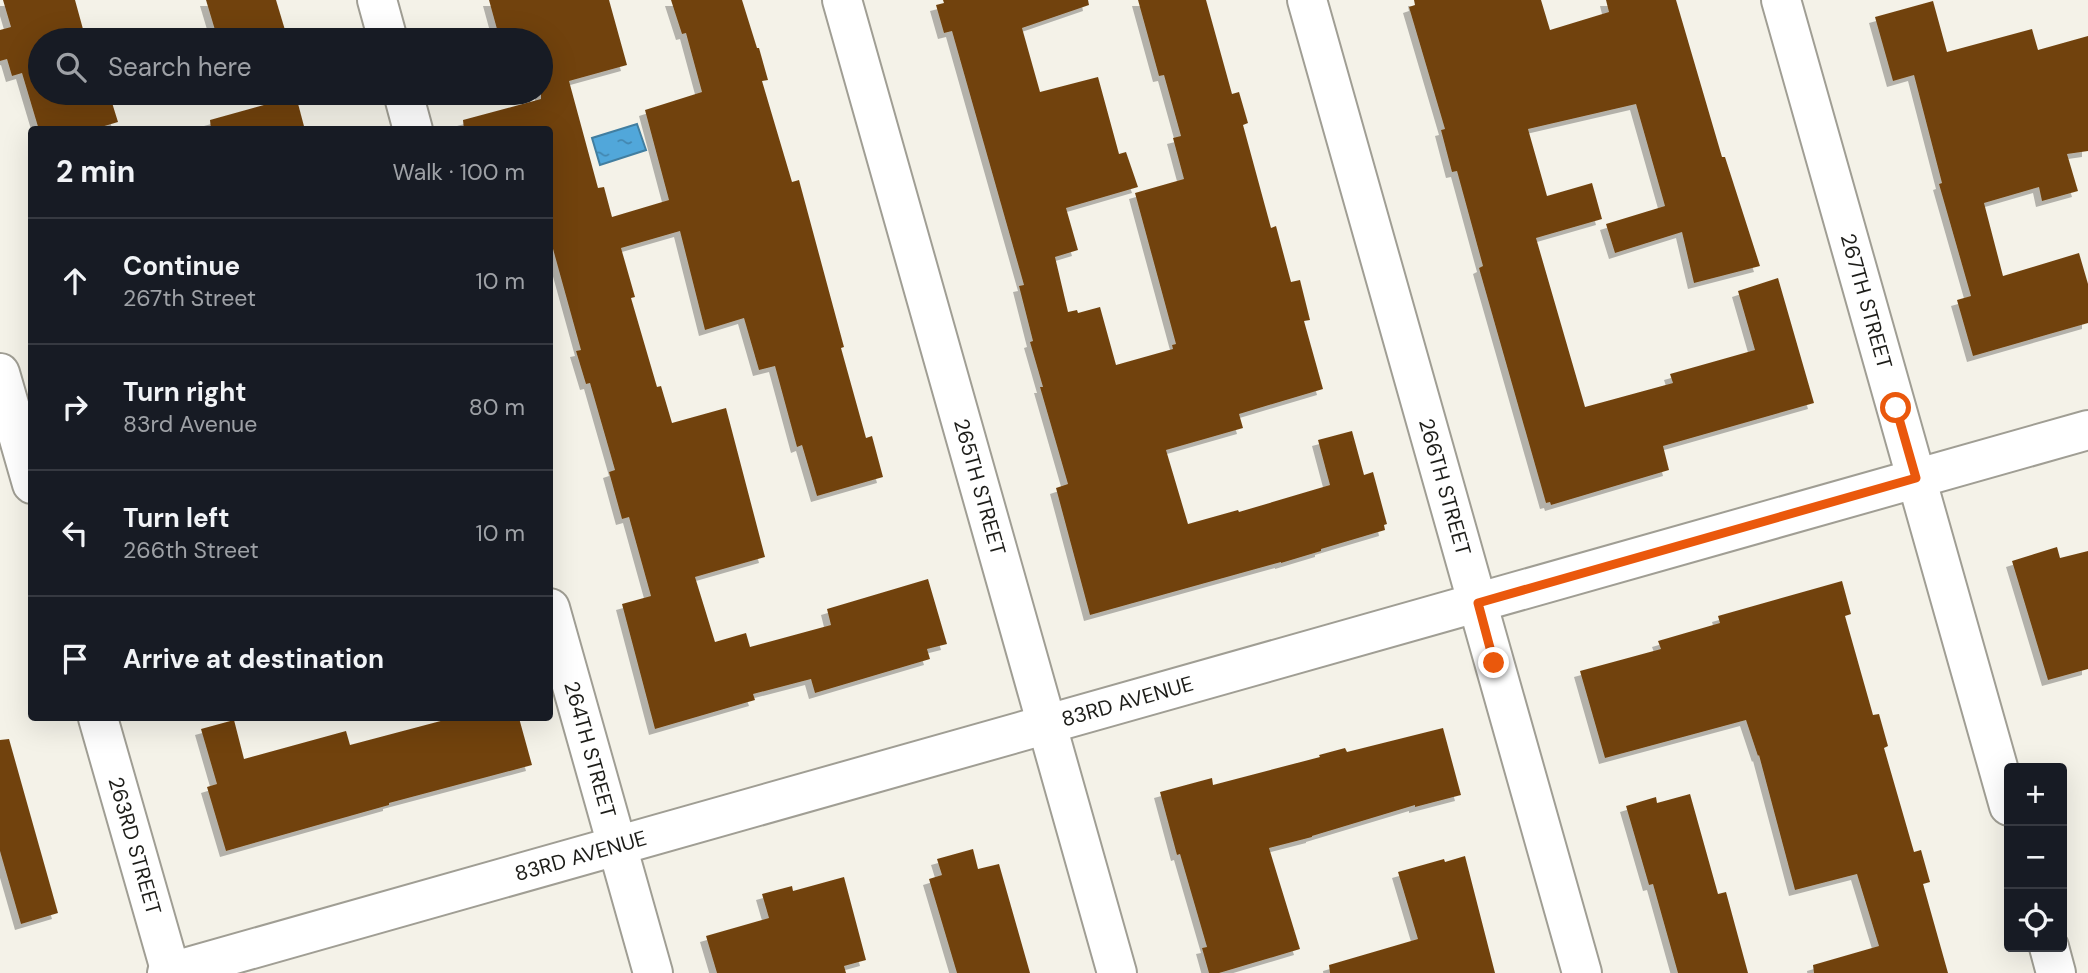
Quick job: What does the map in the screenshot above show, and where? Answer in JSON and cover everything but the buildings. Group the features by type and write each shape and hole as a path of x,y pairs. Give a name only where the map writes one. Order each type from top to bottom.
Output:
{"street":[{"path":"377,0 385,28"},
{"name":"265TH STREET","path":"842,0 1117,973"},
{"name":"266TH STREET","path":"1307,0 1582,973"},
{"name":"267TH STREET","path":"1781,0 2004,788"},
{"path":"407,105 413,126"},
{"path":"0,373 28,470"},
{"name":"83RD AVENUE","path":"169,973 2088,430"},
{"name":"264TH STREET","path":"553,619 653,973"},
{"name":"263RD STREET","path":"99,721 169,973"},
{"path":"2050,952 2056,973"}],"water":[{"path":"637,124 646,150 600,165 592,138"}],"route":[{"path":"1494,663 1478,603 1916,478 1896,408"}]}
